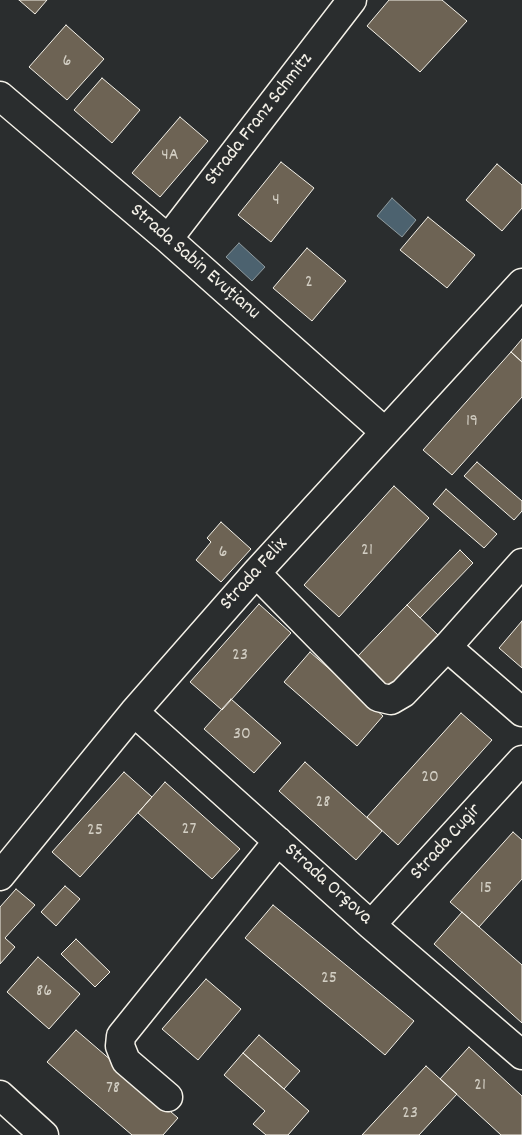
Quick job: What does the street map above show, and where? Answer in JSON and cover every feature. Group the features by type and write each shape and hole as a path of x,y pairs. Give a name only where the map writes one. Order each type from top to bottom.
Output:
{"street":[{"name":"Strada Franz Schmitz","path":"168,239 352,0"},
{"name":"Strada Sabin Evuțianu","path":"0,96 168,239 386,432"},
{"name":"Strada Felix","path":"0,876 134,712 256,574 522,283"},
{"path":"256,574 378,697 392,700 403,693 448,647 522,563"},
{"path":"448,647 522,712"},
{"name":"Strada Orșova","path":"134,712 371,925 522,1055"},
{"name":"Strada Cugir","path":"371,925 522,760"},
{"path":"168,1097 126,1061 120,1046 121,1036 278,841"},
{"path":"0,1095 44,1135"}],"water":[{"path":"392,198 416,220 402,237 377,216"},
{"path":"239,243 265,267 252,281 226,257"}],"building":[{"path":"19,0 47,0 35,14"},
{"path":"389,0 442,0 467,21 420,72 367,26"},
{"path":"66,25 104,59 67,100 29,67"},
{"path":"102,78 140,110 112,143 74,110"},
{"path":"180,117 208,141 160,197 132,173"},
{"path":"281,162 314,188 271,242 238,215"},
{"path":"497,164 522,185 522,208 502,231 466,200"},
{"path":"428,217 475,255 447,288 400,250"},
{"path":"307,248 346,281 312,321 273,288"},
{"path":"522,339 522,362 511,352"},
{"path":"511,352 522,362 522,397 452,475 423,450"},
{"path":"477,462 522,501 522,511 514,520 464,476"},
{"path":"394,486 429,518 339,617 304,585"},
{"path":"446,489 497,534 484,548 433,504"},
{"path":"221,522 251,549 221,582 196,560 211,542 207,538"},
{"path":"460,550 473,563 420,618 407,605"},
{"path":"259,604 291,633 222,710 190,682"},
{"path":"407,605 440,637 389,690 356,658"},
{"path":"522,621 522,668 499,648"},
{"path":"310,652 383,716 357,746 284,682"},
{"path":"231,699 281,743 254,773 204,729"},
{"path":"461,713 492,740 398,845 367,817"},
{"path":"305,762 382,831 356,860 279,791"},
{"path":"124,772 152,797 80,877 52,852"},
{"path":"165,782 240,849 212,879 138,813"},
{"path":"513,832 522,840 522,879 479,927 450,902"},
{"path":"65,886 80,899 56,926 41,912"},
{"path":"16,889 35,905 5,938 15,947 0,964 0,907"},
{"path":"273,905 414,1021 385,1055 245,938"},
{"path":"462,912 522,965 522,1023 434,944"},
{"path":"76,939 110,972 95,987 61,954"},
{"path":"38,957 80,994 49,1029 7,992"},
{"path":"206,979 241,1009 198,1060 162,1029"},
{"path":"76,1030 178,1118 163,1135 132,1135 47,1062"},
{"path":"259,1035 300,1071 284,1089 243,1053"},
{"path":"469,1047 522,1096 522,1135 501,1135 440,1079"},
{"path":"243,1053 309,1111 288,1135 266,1135 253,1124 265,1111 224,1075"},
{"path":"426,1066 457,1094 419,1135 362,1135"}]}
